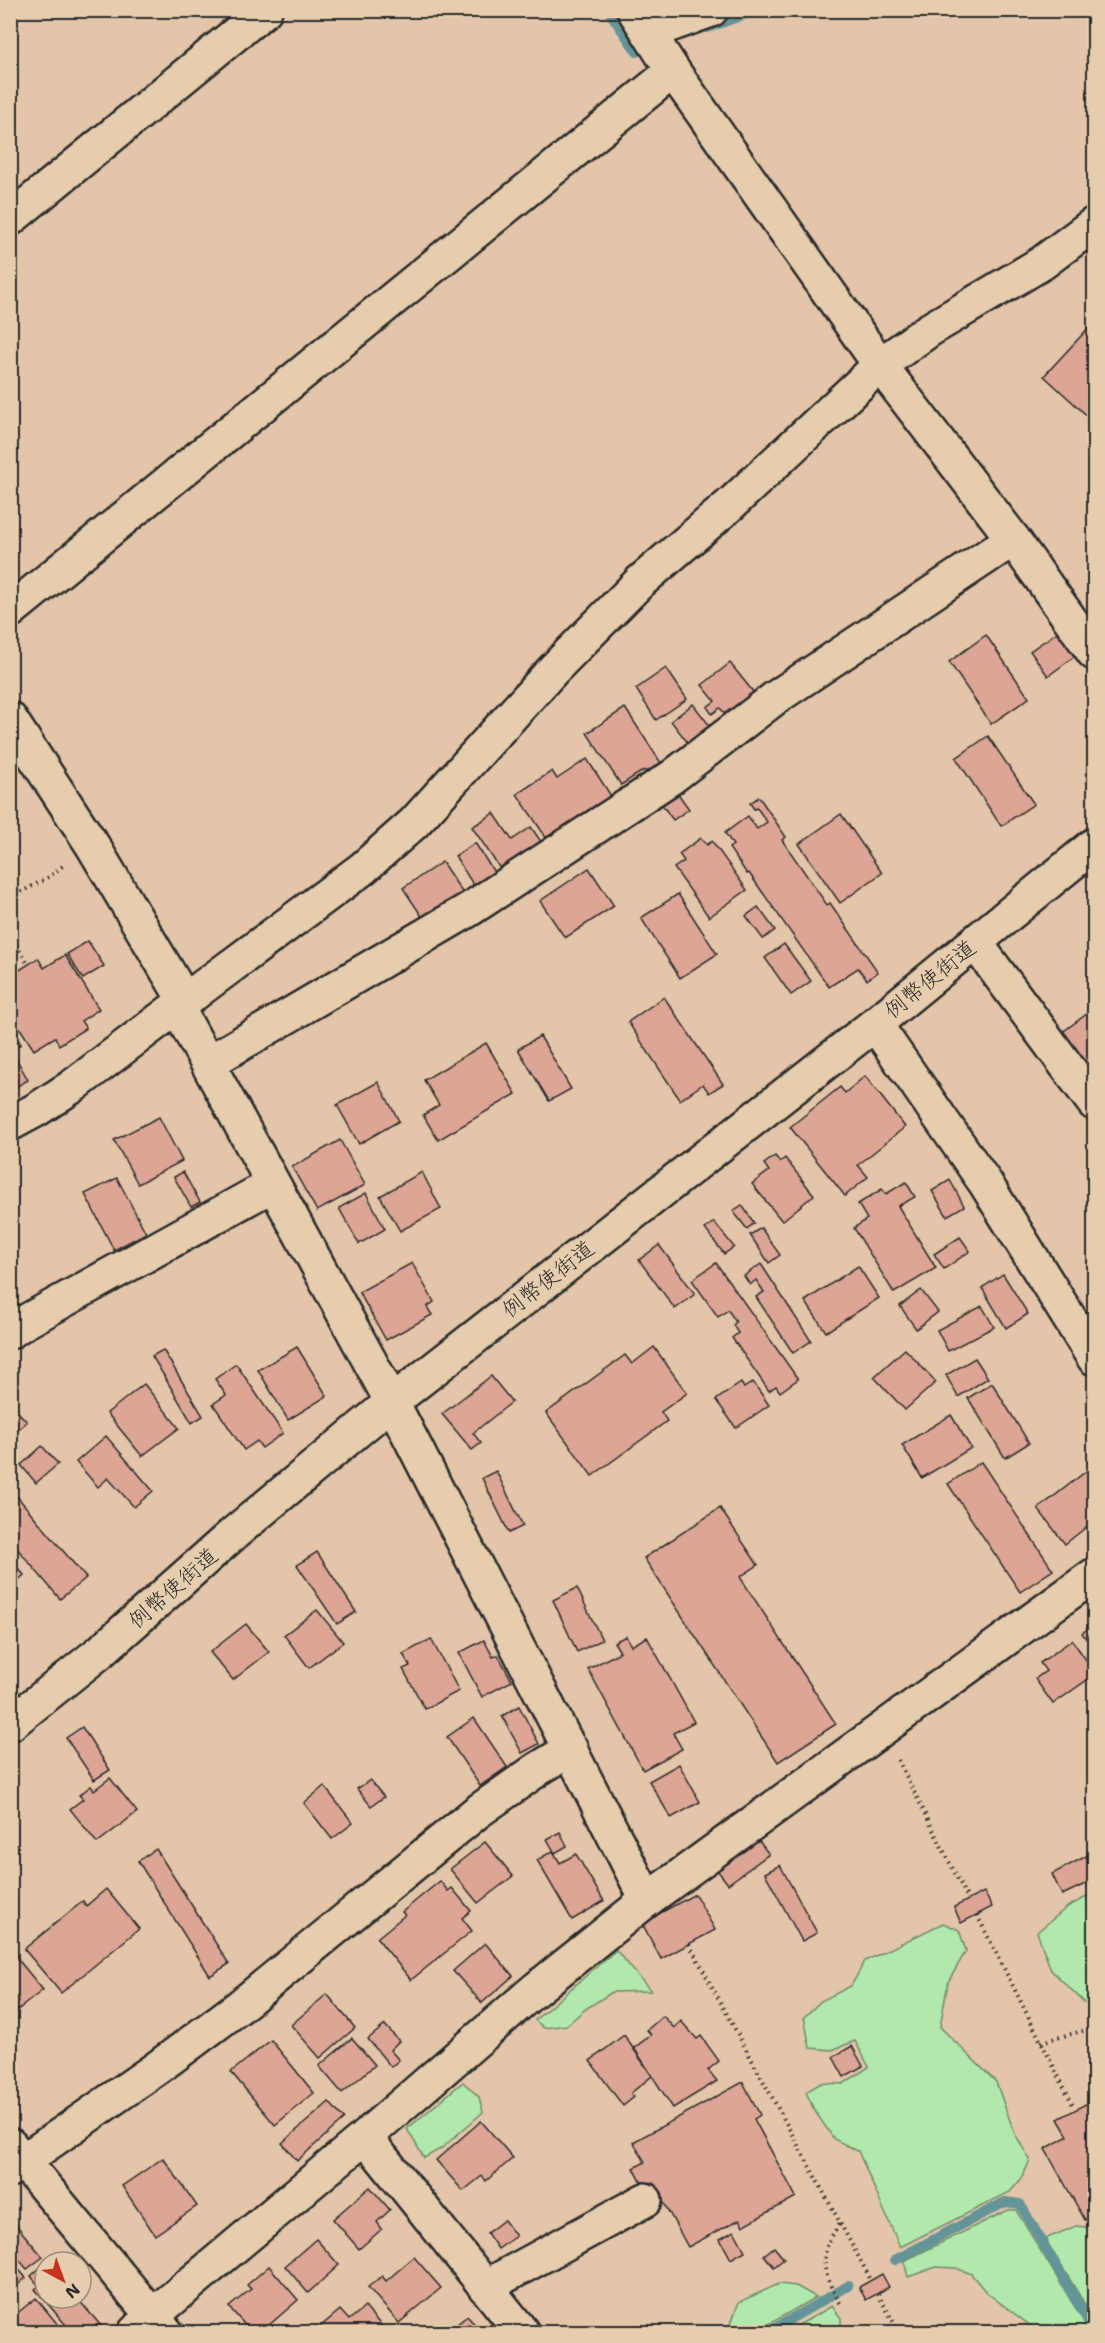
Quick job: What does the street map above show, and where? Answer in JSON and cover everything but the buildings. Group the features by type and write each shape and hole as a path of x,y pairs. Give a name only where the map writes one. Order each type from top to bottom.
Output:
{"street":[{"path":"10,219 265,10"},
{"path":"643,23 667,26 711,10"},
{"path":"643,23 673,71 880,365 1013,539 1095,653"},
{"path":"10,611 673,71"},
{"path":"10,1124 73,1086 362,869 414,823 553,670 640,582 757,480 880,365 929,330 1042,263 1095,224"},
{"path":"208,1063 480,903 672,777 776,698 1013,539"},
{"path":"10,720 93,846 181,1004 208,1063 272,1185 392,1402 647,1900"},
{"name":"例幣使街道","path":"10,1724 100,1652 232,1535 392,1402 875,1024 1095,845"},
{"path":"975,942 1095,1103"},
{"path":"875,1024 986,1184 1095,1358"},
{"path":"10,1332 33,1317 272,1185"},
{"path":"571,1749 477,1812 230,2014 148,2075 15,2158 151,2327 536,1989 647,1900 1095,1575"},
{"path":"365,2137 522,2332"},
{"path":"485,2287 645,2200"}],"path":[{"path":"10,898 49,877 58,868 93,846"},
{"path":"10,935 28,964"},
{"path":"882,1730 968,1899"},
{"path":"977,1915 1073,2105"},
{"path":"689,1944 871,2280"},
{"path":"1041,2042 1095,2028"},
{"path":"840,2302 826,2275 825,2253 828,2242 841,2224"},
{"path":"878,2294 899,2332"}],"green space":[{"path":"1094,1893 1094,2002 1084,2002 1051,1970 1037,1932 1069,1906"},
{"path":"943,1923 959,1930 966,1951 948,1982 940,2027 996,2082 1014,2132 1030,2160 1022,2178 1010,2192 900,2247 858,2151 834,2139 814,2110 806,2092 821,2083 843,2084 869,2067 855,2041 832,2050 810,2048 804,2017 821,2001 851,1986 865,1961"},
{"path":"616,1950 651,1991 612,1992 584,2010 567,2025 544,2028 535,2020"},
{"path":"463,2082 479,2097 483,2112 442,2148 424,2158 407,2129"},
{"path":"1008,2210 1016,2210 1090,2332 1035,2332 1032,2327 986,2292 971,2274 956,2268 936,2267 908,2277 904,2261"},
{"path":"1076,2226 1094,2228 1094,2319 1045,2239"},
{"path":"779,2284 796,2286 816,2297 755,2332 723,2332 731,2323 739,2302"},
{"path":"832,2306 841,2318 841,2332 792,2332 790,2330"}],"waterway":[{"path":"608,10 637,52"},
{"path":"707,28 757,10"},
{"path":"895,2260 1005,2202 1020,2204 1094,2331"},
{"path":"768,2332 848,2286"}]}
